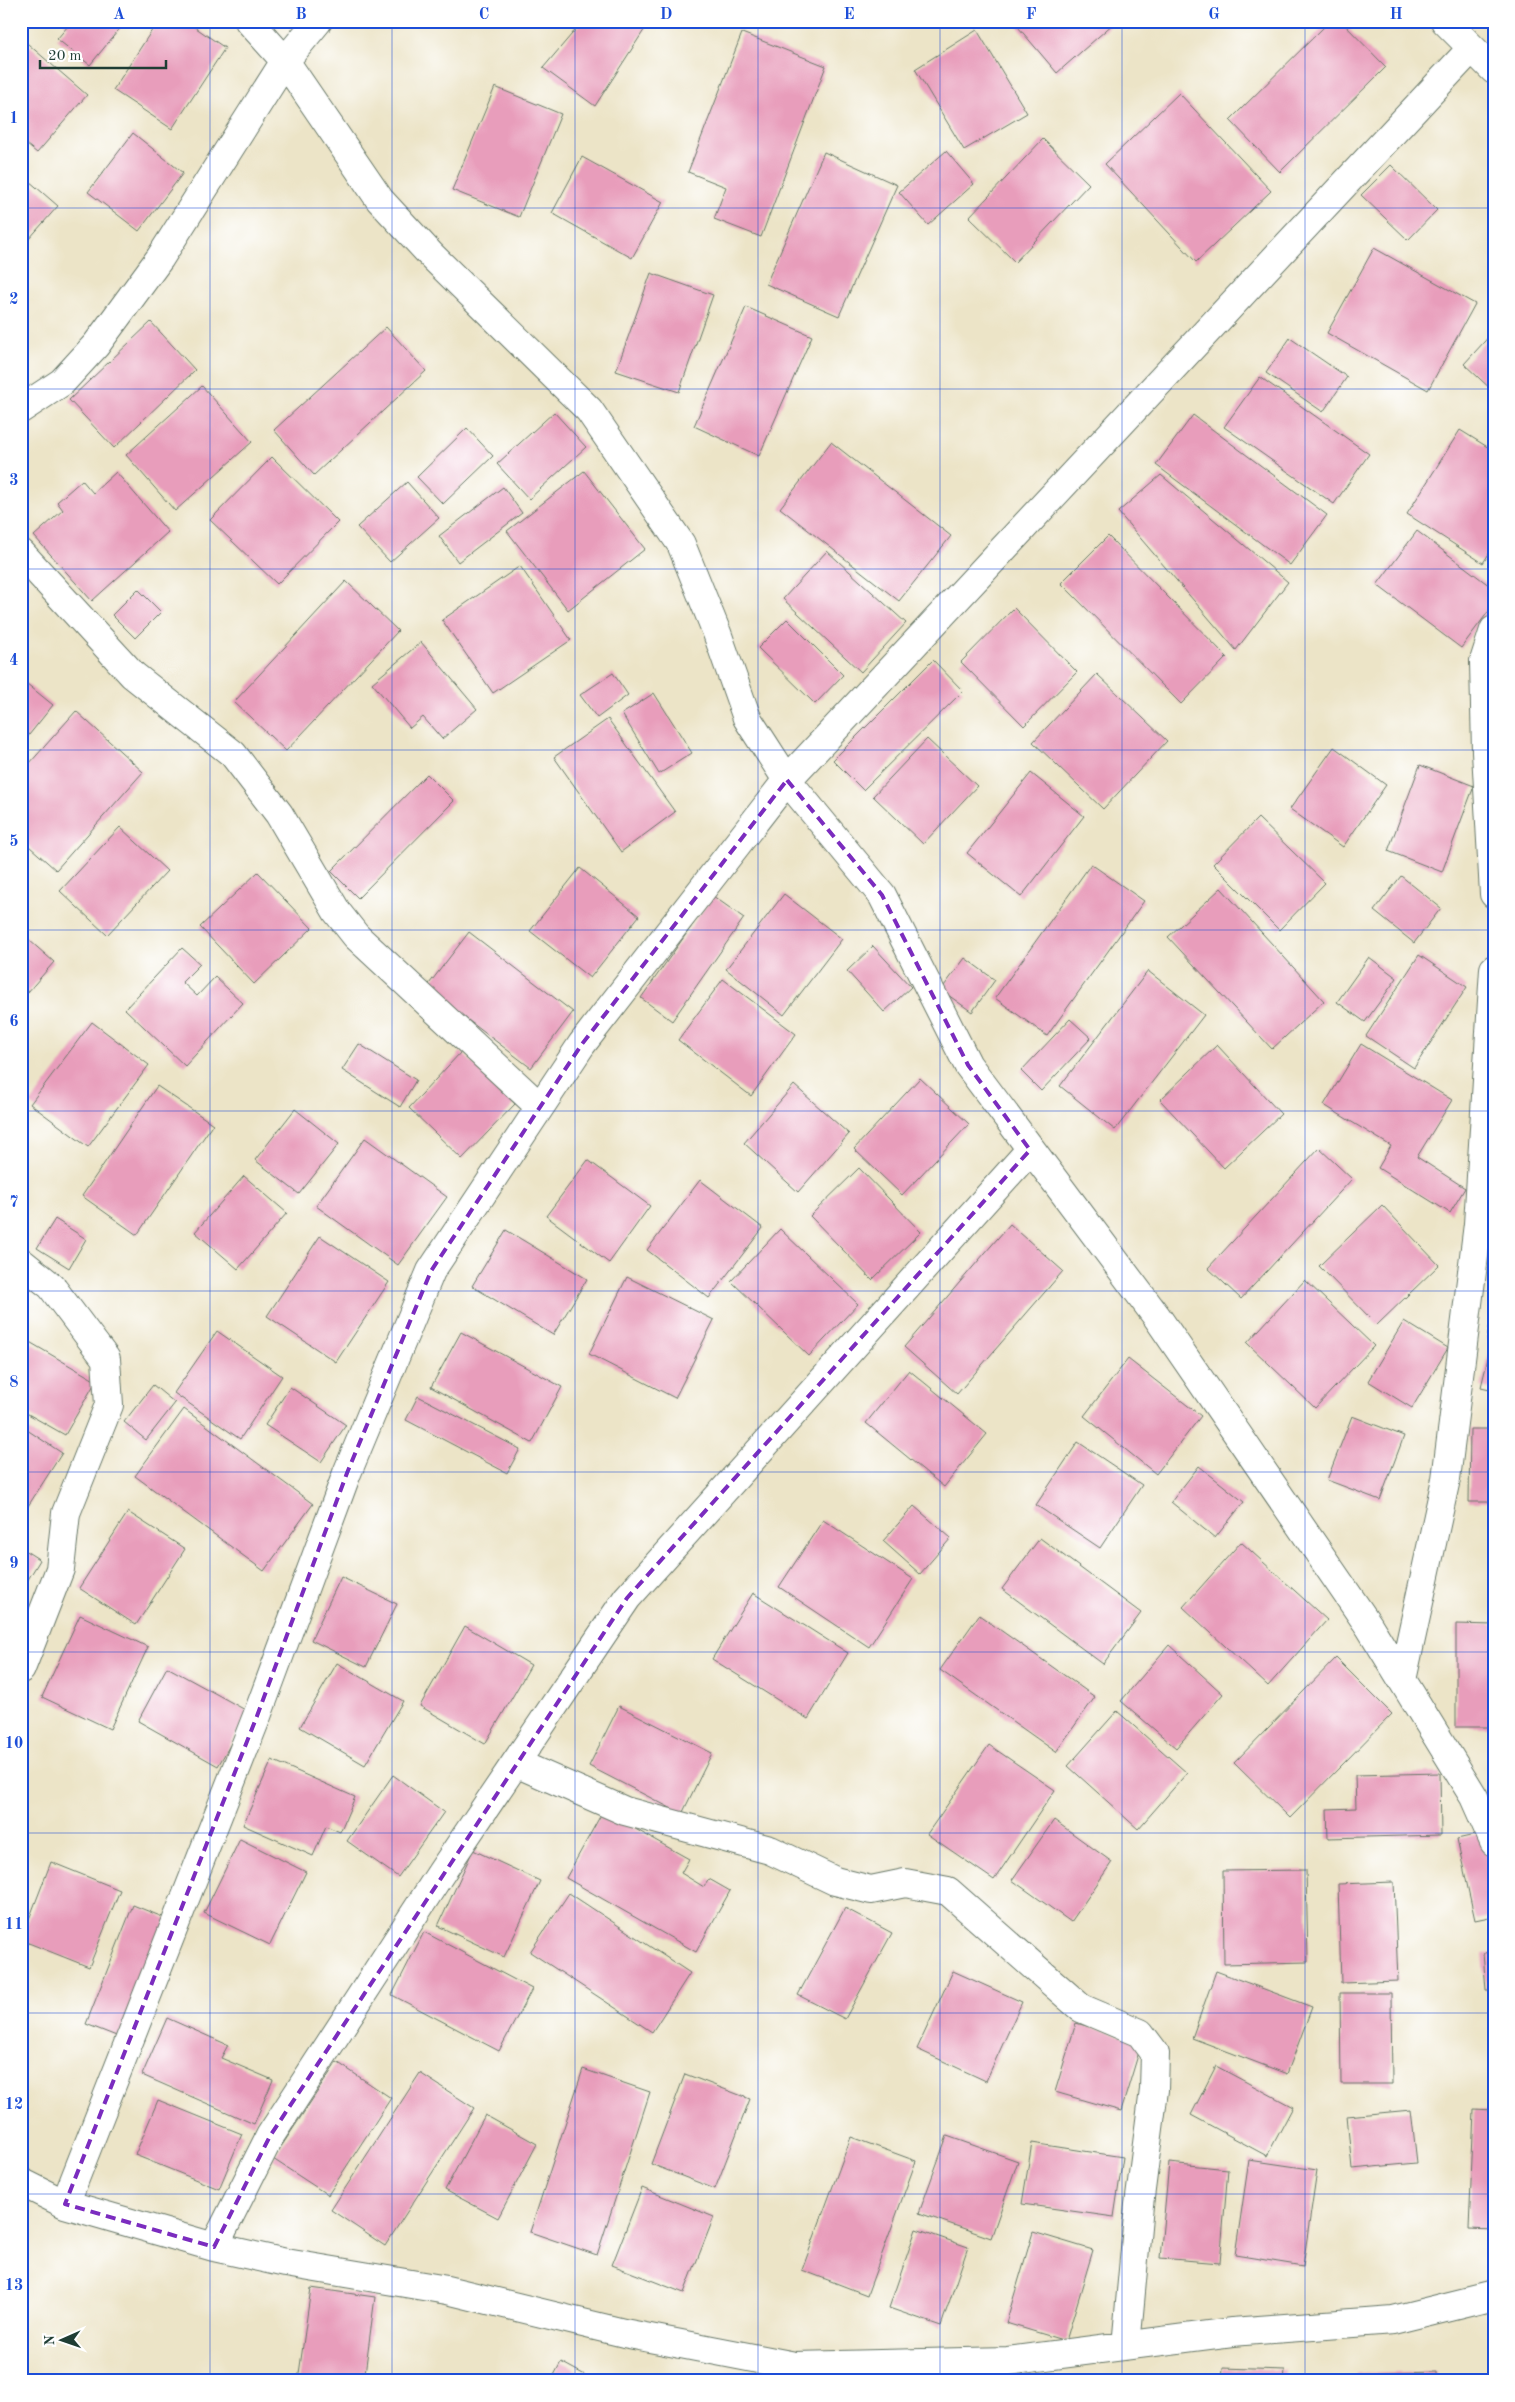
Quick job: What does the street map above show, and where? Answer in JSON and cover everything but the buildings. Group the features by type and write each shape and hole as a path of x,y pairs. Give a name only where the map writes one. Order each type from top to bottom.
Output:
{"street":[{"path":"250,21 285,62 380,200 431,255 589,410 681,544 717,633 747,718 787,780 882,895 968,1065 1157,1317 1369,1626 1474,1797 1494,1842"},
{"path":"21,409 62,382 96,345 160,258 285,62 318,21"},
{"path":"1445,21 1494,70"},
{"path":"65,2204 257,1716 347,1473 431,1271 582,1044 787,780 1472,48"},
{"path":"21,553 133,675 232,754 279,814 337,912 356,936 540,1107"},
{"path":"1494,630 1484,661 1486,752 1494,894"},
{"path":"1402,1680 1446,1479 1478,1224 1494,969"},
{"path":"214,2247 270,2136 441,1873 627,1598 1030,1150"},
{"path":"21,1262 51,1286 106,1359 109,1404 66,1513 60,1569 21,1669"},
{"path":"516,1763 625,1811 770,1850 836,1881 870,1890 905,1883 948,1891 1081,2008 1140,2034 1154,2053 1154,2090 1139,2205 1126,2346"},
{"path":"21,2182 65,2204 214,2247 286,2263 447,2290 624,2333 795,2366 1008,2361 1232,2332 1394,2320 1494,2295"}],"highlighted area":[{"path":"787,780 882,895 968,1065 1030,1150 627,1598 270,2136 214,2247 65,2204 257,1716 347,1473 431,1271 582,1044"}]}
